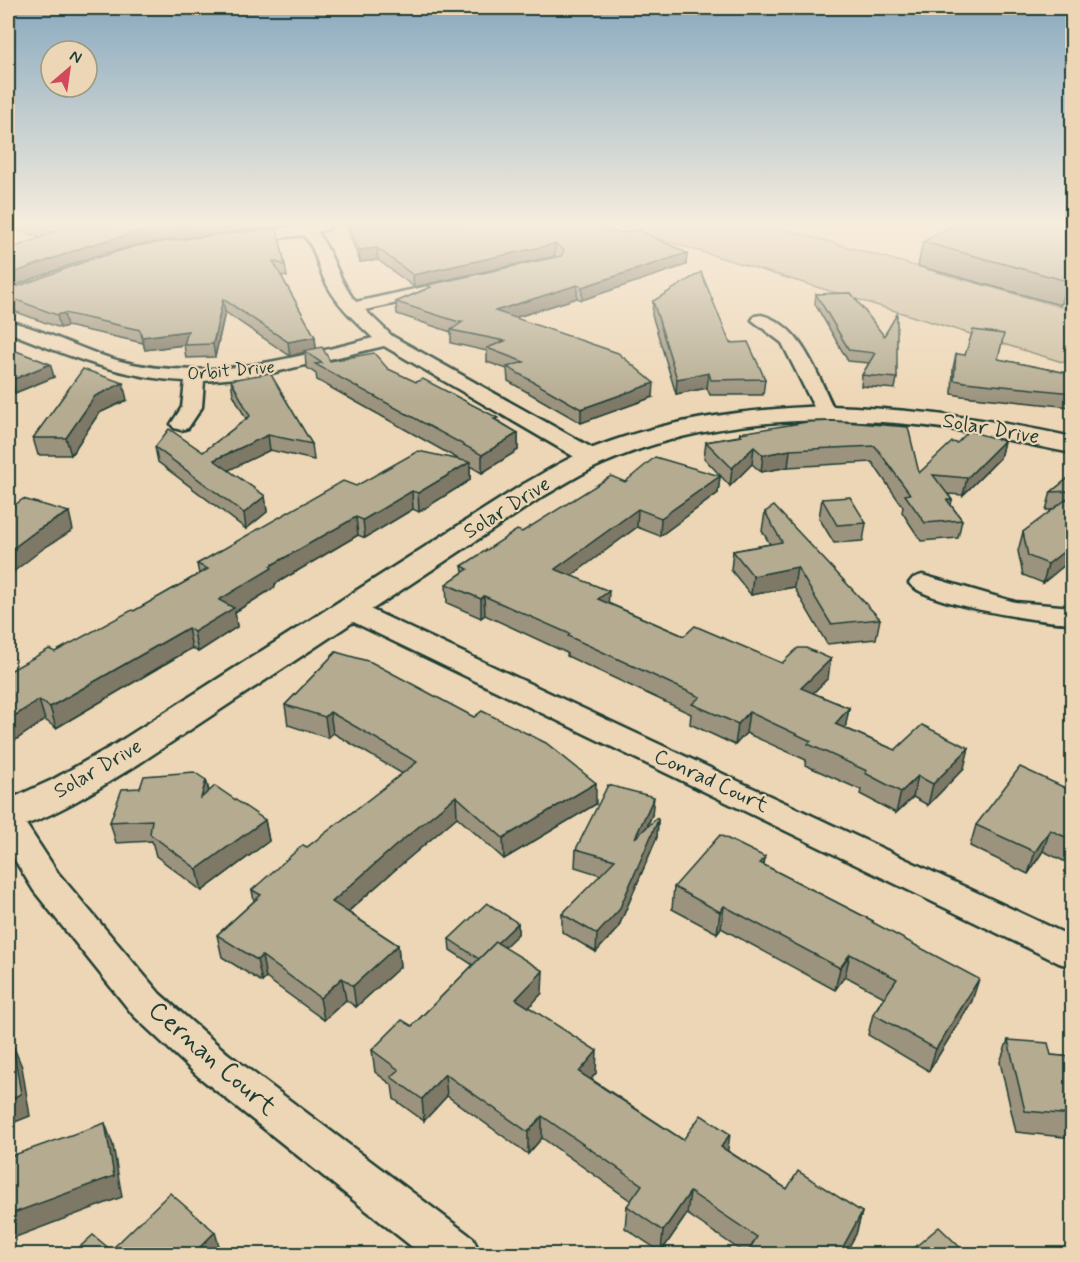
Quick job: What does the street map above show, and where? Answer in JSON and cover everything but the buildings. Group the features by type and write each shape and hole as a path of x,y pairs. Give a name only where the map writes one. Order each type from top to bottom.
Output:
{"street":[{"path":"335,284 352,308 386,340 593,458"},
{"path":"352,308 459,284"},
{"path":"761,320 779,330 790,341 826,413"},
{"name":"Orbit Drive","path":"8,326 129,369 196,377 270,370 386,340"},
{"path":"181,424 192,407 192,390 196,377"},
{"name":"Solar Drive","path":"8,816 66,789 127,754 532,491 593,458 671,431 730,421 826,413 933,418 1029,434 1072,445"},
{"path":"922,583 985,604 1040,614 1072,615"},
{"name":"Conrad Court","path":"350,610 1072,953"},
{"name":"Cernan Court","path":"8,823 46,882 147,1005 213,1065 457,1254"}],"shaded area":[{"path":"807,284 979,284 1072,310 1072,365"}]}
